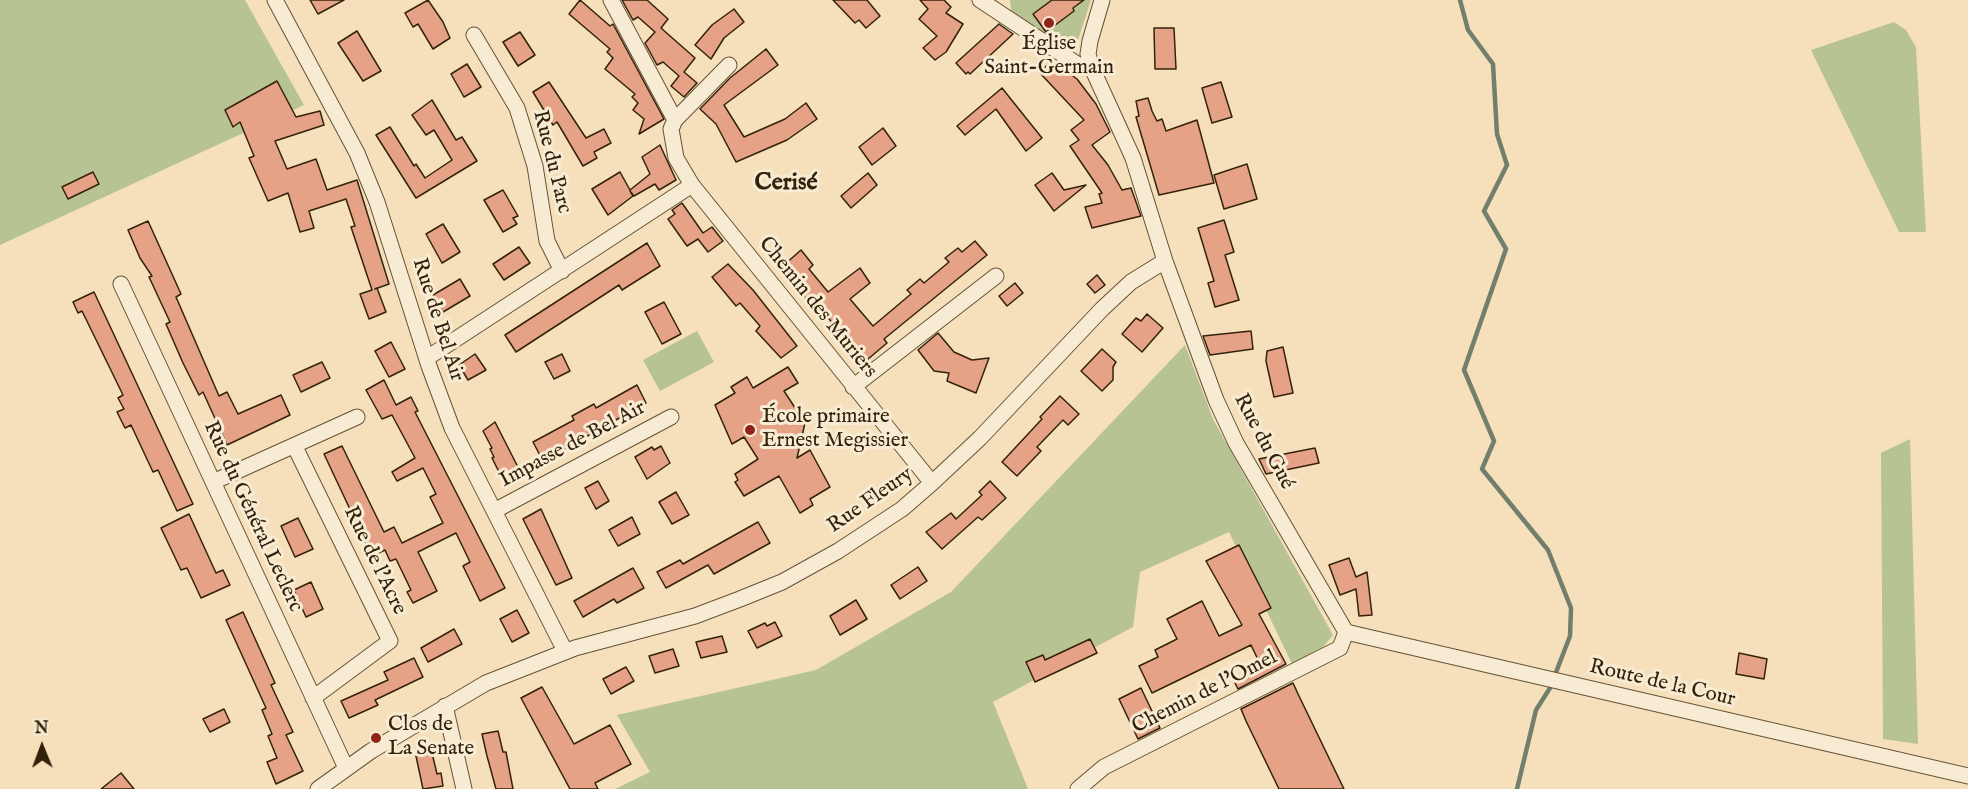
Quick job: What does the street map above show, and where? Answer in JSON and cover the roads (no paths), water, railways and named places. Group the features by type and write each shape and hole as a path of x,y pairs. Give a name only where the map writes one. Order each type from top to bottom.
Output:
{"street":[{"name":"Rue de Bel Air","path":"275,0 357,153 377,202 452,428 565,651"},
{"path":"611,0 675,120 729,65"},
{"path":"987,4 1080,66 1092,68 1088,54 1102,0"},
{"name":"Rue du Parc","path":"474,35 517,108 535,166 547,241 562,271"},
{"name":"Rue du Gué","path":"1092,68 1133,158 1165,261 1216,400 1236,443 1346,632"},
{"name":"Chemin des Muriers","path":"675,120 671,129 674,151 692,185 932,483"},
{"path":"427,358 692,185"},
{"name":"Rue Fleury","path":"318,789 346,768 486,683 565,651 695,616 782,582 838,551 902,509 932,483 980,438 1102,309 1131,282 1165,261"},
{"path":"853,387 996,276"},
{"name":"Rue du Général Leclerc","path":"121,284 346,768"},
{"path":"213,482 295,447 357,417"},
{"name":"Impasse de Bel Air","path":"494,510 671,417"},
{"name":"Rue de l'Acre","path":"295,447 390,641 313,698"},
{"name":"Route de la Cour","path":"1346,632 1968,776"},
{"name":"Chemin de l'Omel","path":"1078,789 1104,767 1340,648 1346,632"},
{"path":"445,706 464,789"}],"waterway":[{"path":"1460,0 1468,30 1493,64 1497,134 1507,165 1484,211 1506,249 1464,370 1494,441 1482,469 1548,550 1571,608 1570,636 1550,688 1536,710 1517,789"}],"place":[{"name":"Église Saint-Germain","path":"1049,23"},
{"name":"École primaire Ernest Megissier","path":"750,430"},
{"name":"Clos de La Senate","path":"376,738"}],"district":[{"name":"Cerisé","path":"786,184"}]}
